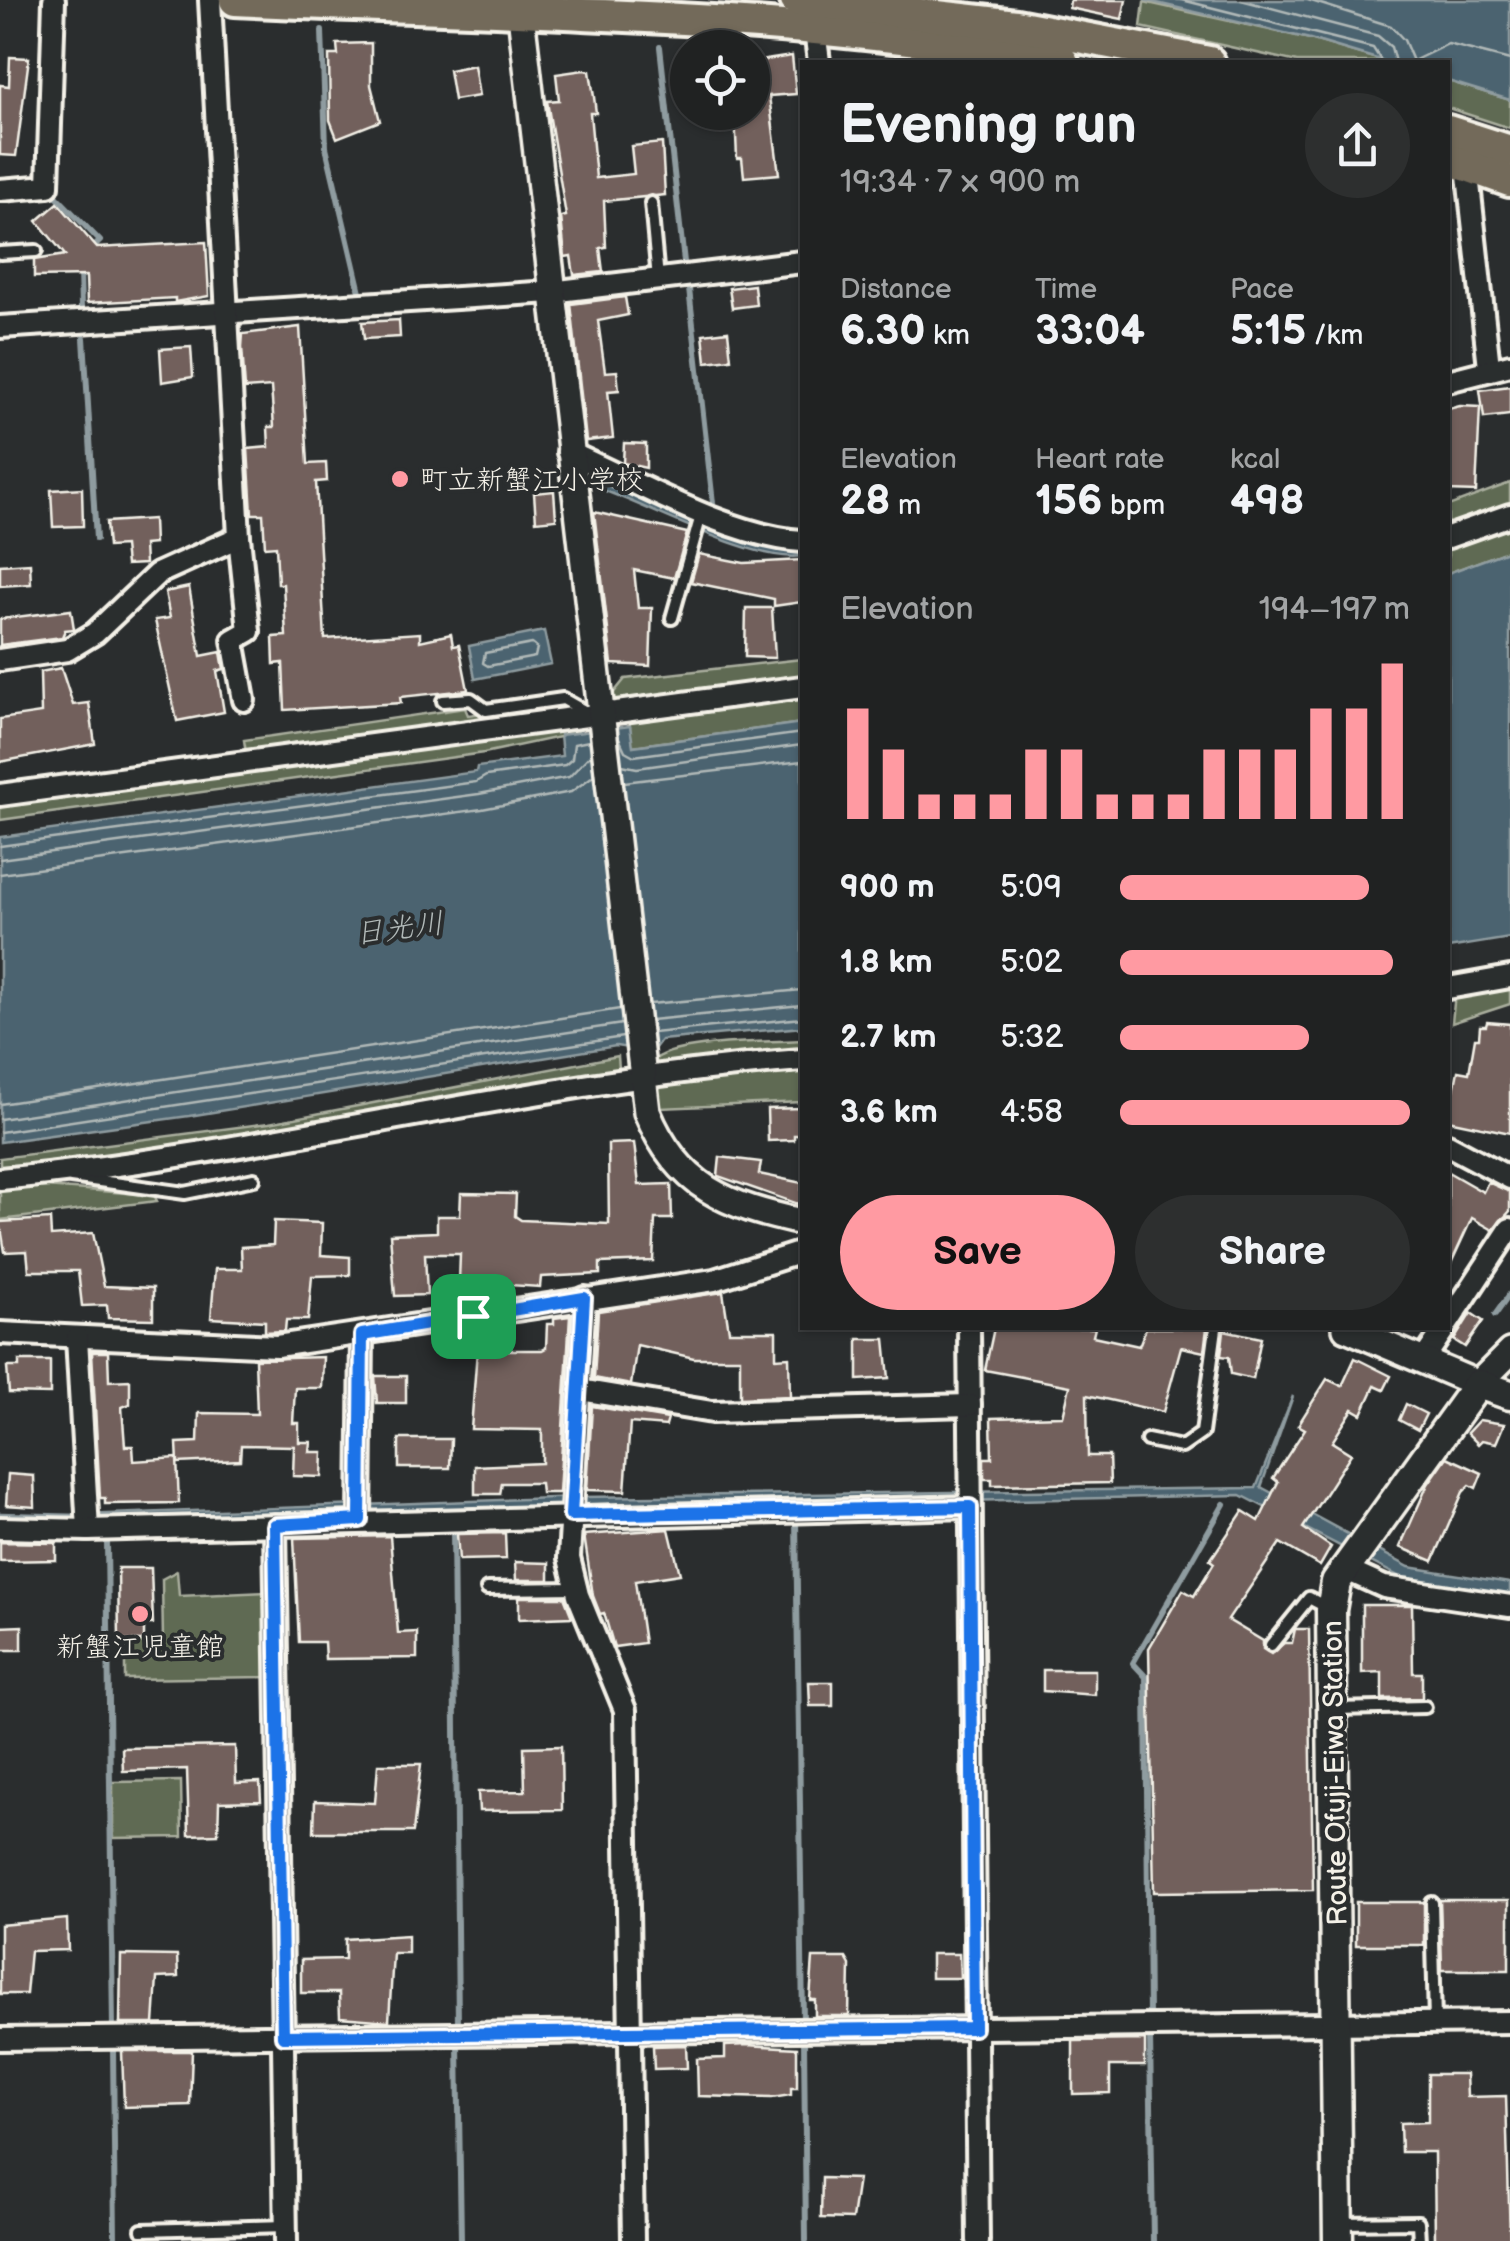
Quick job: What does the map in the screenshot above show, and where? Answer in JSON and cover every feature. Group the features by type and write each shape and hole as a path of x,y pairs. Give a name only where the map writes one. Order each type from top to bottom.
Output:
{"main road":[{"path":"235,0 520,7 691,20 813,10 1016,24 1199,60"},
{"path":"796,0 813,10 1053,60"},
{"path":"1450,132 1510,151"},
{"path":"1457,162 1510,180"},
{"path":"1478,1384 1510,1395"},
{"name":"Route Ofuji-Eiwa Station","path":"1338,2232 1332,1610 1352,1556 1478,1384"}],"street":[{"path":"0,190 48,186 54,0"},
{"path":"210,0 224,315 248,631 234,640 244,700"},
{"path":"520,7 546,203 551,292 594,715 647,1112 656,1135 690,1177 732,1204 800,1221"},
{"path":"813,10 819,60"},
{"path":"1450,380 1499,366 1457,162"},
{"path":"0,327 551,292 800,262"},
{"path":"568,452 700,518 782,540 800,541"},
{"path":"1450,535 1510,515"},
{"path":"0,660 67,650 95,633 157,574 239,537"},
{"path":"0,795 800,687"},
{"path":"1450,988 1510,977"},
{"path":"0,1179 269,1143 642,1070 800,1060"},
{"path":"1450,1146 1510,1178"},
{"path":"1450,1320 1510,1229"},
{"path":"0,1332 277,1346 714,1280 800,1253"},
{"path":"584,1298 569,1558 576,1588 625,1710 633,2241"},
{"path":"969,1330 978,2241"},
{"path":"1351,1330 1478,1384 1510,1352"},
{"path":"1424,1359 1443,1330"},
{"path":"360,1513 362,1335"},
{"path":"77,1338 87,1522"},
{"path":"580,1390 712,1412 970,1406"},
{"path":"0,1528 87,1522 275,1525 360,1513 970,1499"},
{"path":"275,1525 286,2234"},
{"path":"1352,1556 1398,1590 1510,1606"},
{"path":"0,2039 1510,2022"}],"lane":[{"path":"650,204 658,279"},
{"path":"0,253 36,250"},
{"path":"672,618 700,518"},
{"path":"443,701 472,699 486,710 563,699 594,715"},
{"path":"61,1173 185,1193 254,1179"},
{"path":"1146,1440 1182,1447 1202,1433 1216,1330"},
{"path":"488,1589 576,1588"},
{"path":"1271,1645 1309,1598 1332,1610"},
{"path":"1333,1709 1425,1707"},
{"path":"1432,1903 1435,2023"},
{"path":"1338,2232 1418,2222 1419,2241"},
{"path":"142,2230 286,2234"}],"green space":[{"path":"1144,2 1310,39 1380,60 1288,60 1141,27"},
{"path":"1450,82 1510,100 1510,128 1450,109"},
{"path":"1510,483 1510,508 1450,529 1450,505"},
{"path":"1510,521 1510,550 1450,572 1450,543"},
{"path":"800,659 800,679 608,700 625,679"},
{"path":"800,695 800,723 632,746 629,718"},
{"path":"555,704 568,708 246,753 244,740 465,708 468,715"},
{"path":"576,724 578,733 484,753 0,820 0,802"},
{"path":"1510,983 1510,1004 1452,1023 1455,993"},
{"path":"800,1040 800,1056 669,1066 653,1062 678,1050"},
{"path":"618,1056 619,1069 581,1080 269,1136 0,1172 0,1158 269,1123"},
{"path":"800,1068 800,1102 660,1108 658,1088 678,1078"},
{"path":"18,1185 154,1195 157,1201 0,1220 0,1188"},
{"path":"177,1571 179,1596 268,1592 271,1677 125,1679 125,1643 163,1642 162,1579"},
{"path":"181,1781 182,1837 113,1838 113,1782"}],"water":[{"path":"1144,0 1510,0 1510,100 1450,82 1450,60 1380,60 1310,39"},
{"path":"580,475 768,548 800,552 800,556 780,556 724,540 580,482"},
{"path":"1510,550 1510,938 1450,948 1450,572"},
{"path":"544,631 551,664 475,679 469,646"},
{"name":"日光川","path":"800,723 800,1027 661,1040 652,1052 616,1046 189,1116 0,1142 0,837 476,772 477,767 562,756 560,735 630,726 633,746"},
{"path":"1293,1396 1261,1487 1409,1567 1510,1583 1510,1596 1406,1580 1241,1495 0,1522 0,1513 81,1515 580,1497 1256,1488"}],"building":[{"path":"1070,0 1126,0 1122,19 1069,8"},
{"path":"371,43 371,85 380,121 337,138 330,120 329,55 338,55 337,44"},
{"path":"792,56 796,94 770,96 770,59"},
{"path":"10,57 29,58 16,156 0,155 0,85 9,86"},
{"path":"474,65 479,96 454,100 449,70"},
{"path":"590,71 596,113 590,113 596,178 634,174 631,146 662,143 665,195 604,201 606,247 600,248 603,272 574,275 571,256 565,257 561,217 566,216 547,101 559,100 556,74"},
{"path":"770,104 779,174 744,177 742,158 737,158 736,130 770,130"},
{"path":"58,203 97,248 206,242 209,296 175,302 175,298 87,303 86,276 34,277 34,260 65,255 37,221"},
{"path":"754,285 756,305 732,308 729,288"},
{"path":"625,297 628,315 598,321 605,372 617,371 619,390 608,391 613,438 586,441 571,304"},
{"path":"399,320 400,337 364,339 362,322"},
{"path":"300,327 308,464 326,463 327,481 316,482 325,639 420,633 420,641 451,634 453,646 459,645 468,690 400,697 401,703 285,710 283,663 274,664 273,637 286,636 283,584 278,584 276,546 265,547 263,514 252,514 248,449 269,447 268,427 274,427 271,387 245,389 242,347 243,334"},
{"path":"728,331 731,359 706,362 703,334"},
{"path":"191,347 193,377 162,382 160,349"},
{"path":"1510,386 1510,415 1484,418 1480,390"},
{"path":"1480,407 1476,492 1450,491 1450,408"},
{"path":"624,443 646,444 646,468 623,463"},
{"path":"82,488 83,526 53,527 51,490"},
{"path":"554,491 556,519 536,521 534,493"},
{"path":"594,512 687,533 674,578 634,570 638,608 652,608 650,666 612,664"},
{"path":"153,519 154,544 144,545 145,564 126,565 124,546 108,547 106,522"},
{"path":"699,554 744,563 800,560 800,602 774,606 774,599 691,582"},
{"path":"30,563 31,584 0,586 0,565"},
{"path":"189,587 201,656 221,652 224,669 217,671 224,712 177,721 155,620 170,618 165,592"},
{"path":"746,608 772,608 775,658 745,657"},
{"path":"71,610 74,629 65,630 62,637 0,645 0,619"},
{"path":"61,668 73,705 89,703 95,744 0,762 0,719 41,713 40,672"},
{"path":"1487,1022 1510,1024 1510,1133 1450,1120 1458,1071 1469,1073 1475,1038 1479,1038 1480,1026"},
{"path":"800,1108 800,1135 794,1135 794,1140 768,1141 767,1109"},
{"path":"634,1143 639,1185 671,1184 672,1219 655,1219 653,1261 600,1263 600,1274 541,1277 540,1287 459,1282 460,1254 425,1254 427,1295 395,1296 390,1234 437,1232 437,1216 460,1216 461,1193 516,1194 515,1216 521,1220 609,1224 608,1144"},
{"path":"720,1157 761,1162 759,1174 800,1183 800,1205 718,1176"},
{"path":"1450,1173 1483,1192 1488,1182 1510,1192 1510,1211 1493,1230 1472,1218 1450,1266"},
{"path":"50,1219 51,1236 93,1233 104,1286 153,1288 153,1319 108,1318 107,1305 82,1306 78,1271 29,1271 27,1251 5,1252 0,1222"},
{"path":"274,1221 322,1223 321,1255 350,1257 350,1275 312,1276 308,1320 286,1320 285,1331 265,1332 265,1321 211,1318 215,1269 242,1269 241,1247 273,1245"},
{"path":"723,1292 729,1331 776,1331 776,1358 789,1357 790,1396 740,1398 740,1358 694,1358 637,1345 631,1385 594,1378 598,1311"},
{"path":"1471,1313 1483,1321 1465,1347 1454,1340"},
{"path":"570,1316 559,1493 541,1493 540,1483 502,1483 500,1494 475,1494 475,1466 542,1463 542,1430 471,1429 477,1350 542,1350 546,1348 547,1324 554,1324 554,1318"},
{"path":"994,1330 1094,1330 1093,1336 1139,1346 1145,1330 1207,1330 1204,1352 1181,1347 1163,1412 1087,1395 1088,1456 1109,1456 1110,1483 992,1485 992,1479 984,1479 984,1458 992,1458 991,1418 1063,1416 1070,1386 985,1370"},
{"path":"1224,1330 1261,1338 1253,1379 1231,1374 1229,1357 1221,1356"},
{"path":"858,1339 885,1339 889,1378 858,1380"},
{"path":"92,1352 108,1352 109,1381 130,1380 130,1404 122,1407 125,1446 133,1446 134,1461 177,1458 179,1503 105,1504 105,1498 100,1498"},
{"path":"323,1357 322,1388 295,1388 293,1423 299,1423 299,1442 311,1442 310,1452 323,1452 322,1477 293,1476 294,1446 241,1445 240,1460 178,1463 177,1443 198,1442 199,1413 257,1414 255,1359"},
{"path":"1355,1358 1391,1376 1384,1390 1375,1386 1362,1414 1353,1409 1332,1442 1351,1454 1303,1528 1331,1547 1320,1566 1280,1543 1228,1620 1263,1641 1263,1649 1271,1654 1284,1643 1292,1643 1295,1629 1309,1629 1313,1890 1154,1892 1149,1648 1183,1590 1194,1596 1214,1563 1210,1560 1243,1511 1259,1521 1278,1482 1273,1478 1305,1429 1298,1425 1327,1379 1342,1386"},
{"path":"19,1361 50,1361 50,1394 9,1393 7,1367 19,1367"},
{"path":"375,1376 406,1376 406,1403 377,1403"},
{"path":"1406,1404 1426,1414 1418,1430 1399,1420"},
{"path":"592,1406 668,1419 666,1426 630,1423 625,1491 587,1490"},
{"path":"1479,1420 1504,1424 1496,1443 1482,1440 1478,1444 1467,1433"},
{"path":"399,1439 451,1439 450,1468 399,1468"},
{"path":"1447,1457 1482,1473 1476,1488 1470,1485 1463,1492 1433,1561 1400,1547 1428,1484"},
{"path":"8,1474 34,1476 35,1507 6,1505"},
{"path":"669,1529 680,1574 635,1581 644,1643 614,1647 604,1613 600,1614 593,1596 584,1535"},
{"path":"505,1533 506,1559 459,1560 457,1534"},
{"path":"390,1536 398,1633 417,1632 417,1658 325,1659 324,1642 299,1642 294,1538"},
{"path":"0,1542 56,1543 56,1560 0,1561"},
{"path":"515,1562 549,1563 549,1580 516,1580"},
{"path":"118,1568 151,1568 153,1624 144,1624 144,1641 119,1641"},
{"path":"519,1597 564,1597 572,1617 519,1619"},
{"path":"1362,1605 1412,1605 1413,1673 1422,1673 1422,1698 1382,1699 1382,1672 1362,1673"},
{"path":"22,1626 22,1650 0,1650 0,1627"},
{"path":"1043,1670 1095,1670 1095,1695 1043,1691"},
{"path":"809,1682 833,1682 833,1706 810,1706"},
{"path":"235,1746 236,1783 260,1782 261,1801 219,1802 218,1834 189,1835 187,1769 123,1771 122,1748"},
{"path":"561,1746 562,1810 479,1811 478,1792 525,1791 524,1747"},
{"path":"378,1764 421,1764 413,1832 314,1832 315,1801 375,1803"},
{"path":"1440,1900 1509,1900 1509,1970 1442,1970"},
{"path":"1356,1902 1424,1902 1424,1945 1356,1945"},
{"path":"67,1919 68,1950 30,1951 26,1994 0,1994 0,1925"},
{"path":"408,1935 408,1953 393,1953 389,2021 340,2017 339,1993 301,1993 301,1960 345,1959 345,1939"},
{"path":"931,1954 959,1954 960,1978 931,1978"},
{"path":"121,1955 177,1956 178,1977 157,1978 154,2024 120,2024"},
{"path":"813,1958 846,1958 850,1965 849,2016 815,2016 815,2000 810,2000"},
{"path":"1145,2040 1145,2066 1110,2066 1110,2093 1073,2094 1073,2041"},
{"path":"686,2045 687,2068 654,2069 653,2046"},
{"path":"725,2046 797,2048 797,2088 791,2088 791,2095 698,2096 697,2059 725,2058"},
{"path":"122,2051 192,2051 190,2105 124,2107"},
{"path":"1428,2074 1466,2074 1467,2097 1506,2096 1510,2241 1435,2241 1434,2152 1401,2152 1400,2123 1428,2122"},
{"path":"822,2178 858,2179 852,2219 821,2218"}],"waterway":[{"path":"322,31 326,147 360,292"},
{"path":"660,47 684,262"},
{"path":"55,187 55,195 100,241 90,251"},
{"path":"80,269 81,308"},
{"path":"689,289 713,503"},
{"path":"84,338 96,539"},
{"path":"1495,1315 1510,1294"},
{"path":"1149,2018 1146,1677 1133,1663 1224,1504"},
{"path":"796,1518 803,2023"},
{"path":"453,1529 458,2026"},
{"path":"107,1542 113,2030"},
{"path":"1150,2035 1153,2241"},
{"path":"804,2039 806,2241"},
{"path":"458,2043 461,2241"},
{"path":"113,2048 115,2241"}],"place":[{"name":"町立新蟹江小学校","path":"400,479"},
{"name":"新蟹江児童館","path":"140,1614"}],"route":[{"path":"584,1298 571,1515 970,1507 974,2028 283,2036 275,1525 360,1520 362,1335 473,1316 584,1298"}]}
